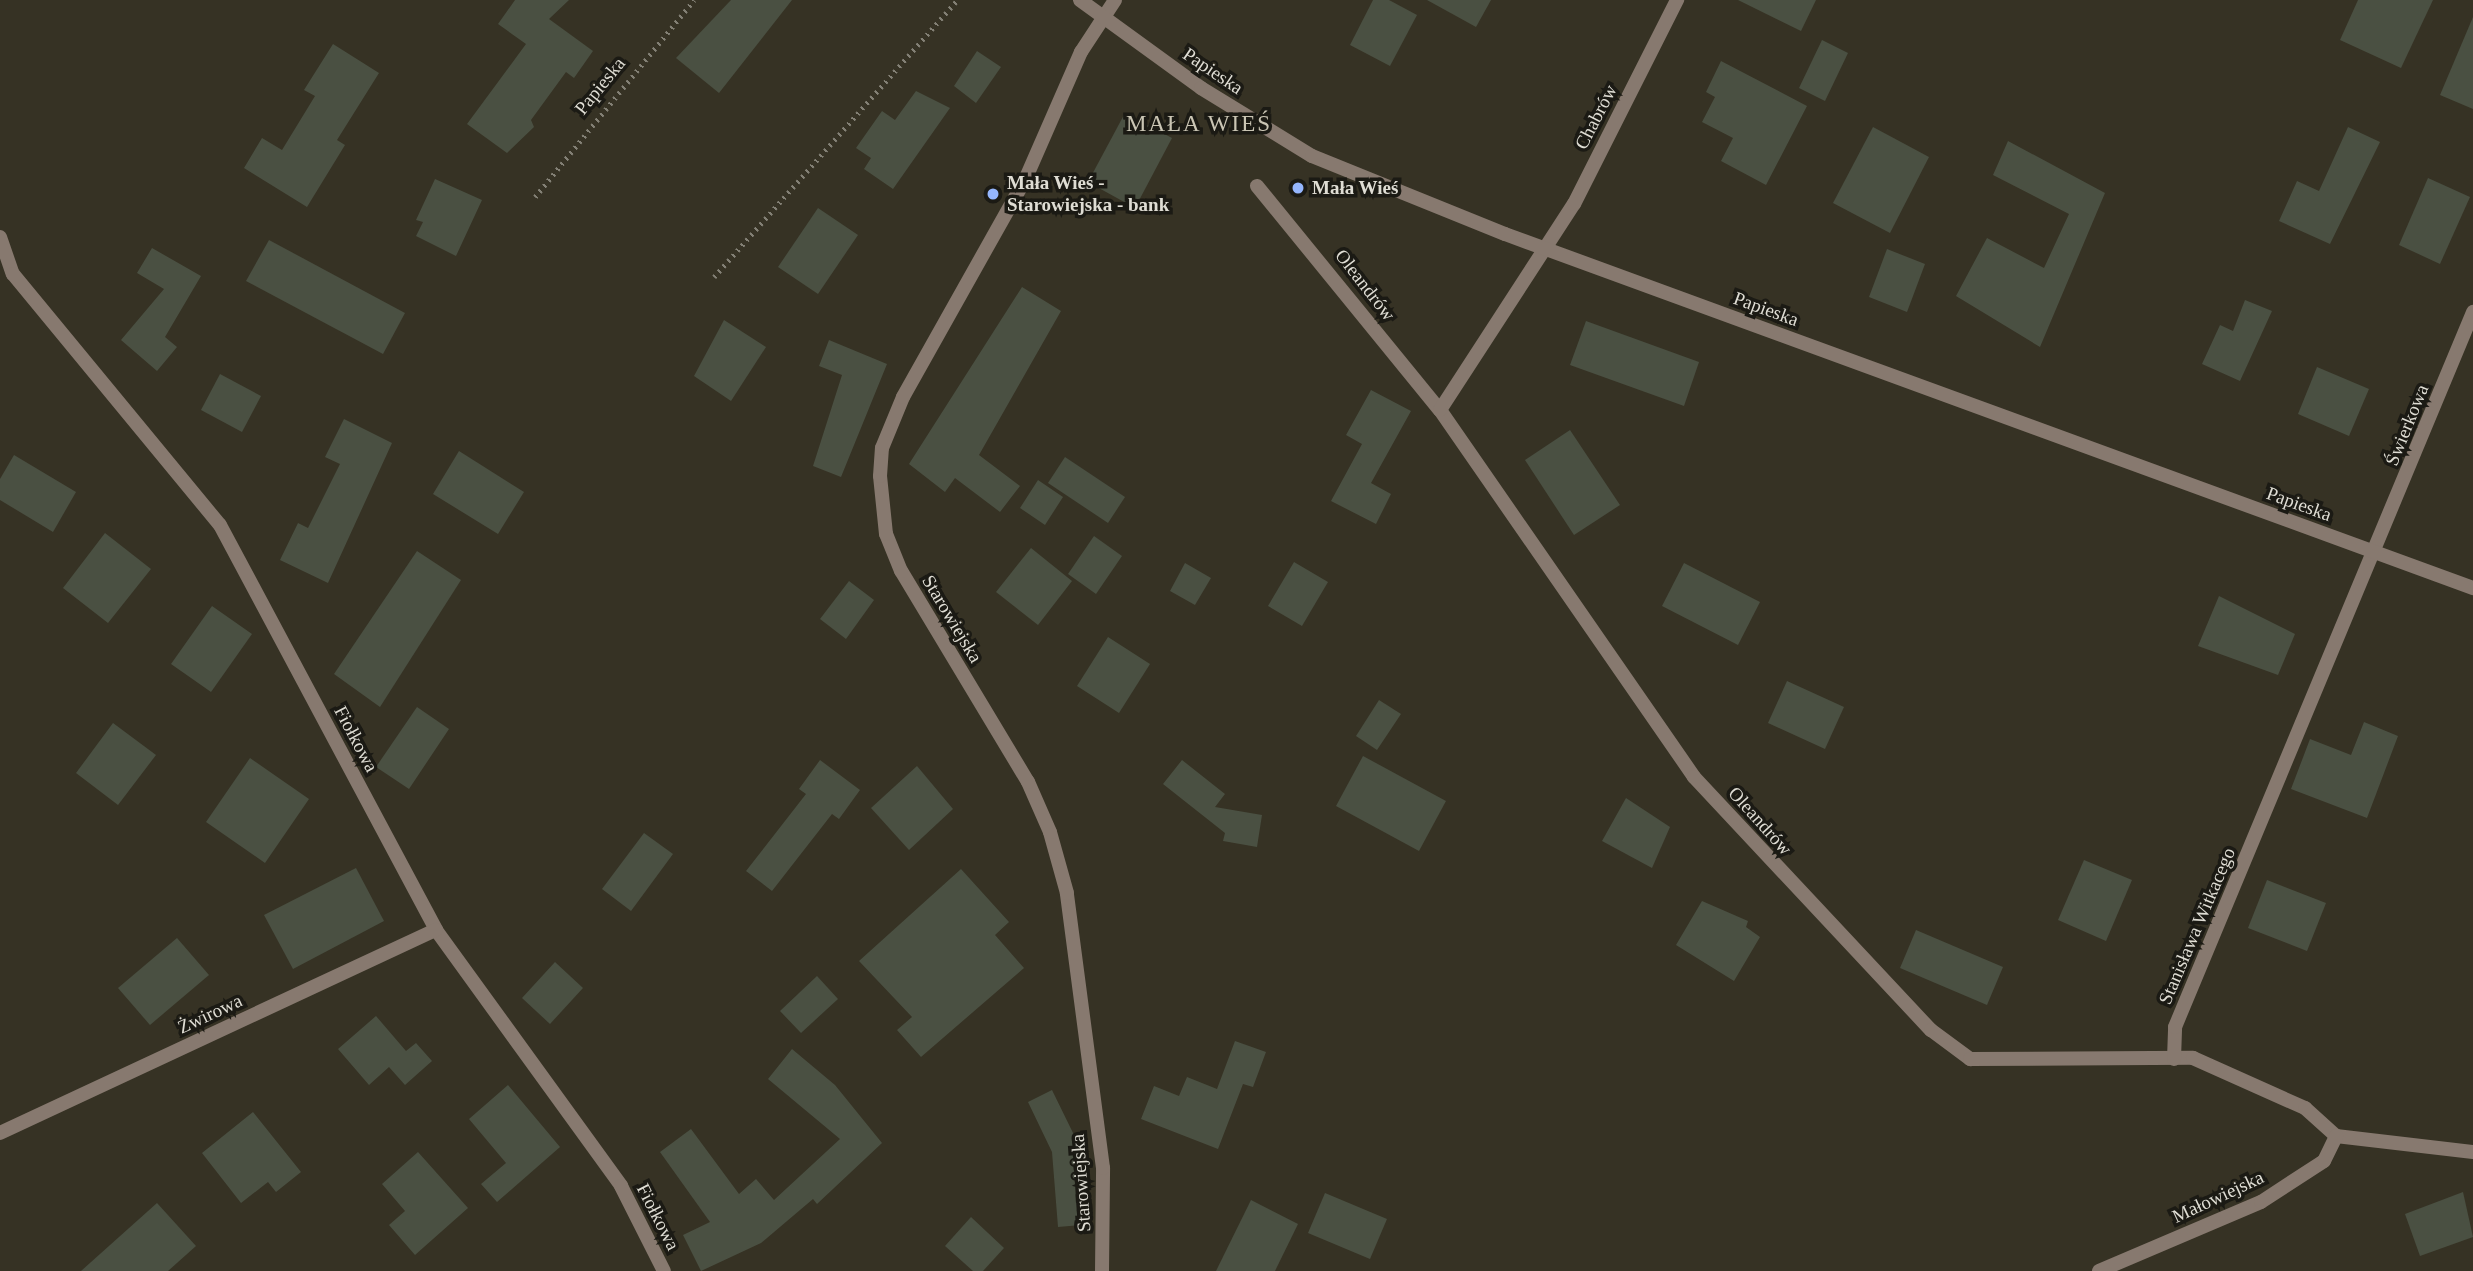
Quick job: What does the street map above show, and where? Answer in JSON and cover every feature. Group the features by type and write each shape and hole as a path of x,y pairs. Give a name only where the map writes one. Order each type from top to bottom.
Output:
{"street":[{"name":"Papieska","path":"1080,0 1105,20 1312,156 1543,248 2473,588"},
{"name":"Starowiejska","path":"1102,1271 1103,1168 1067,893 1050,832 1028,782 901,571 886,534 880,476 882,448 903,397 1025,180 1081,52 1105,20 1115,0"},
{"name":"Chabrów","path":"1543,248 1574,204 1677,0"},
{"name":"Oleandrów","path":"1256,186 1440,410 1694,777 1931,1030 1970,1059 2174,1059"},
{"name":"Fiołkowa","path":"0,237 13,274 220,525 436,930 621,1186 664,1271"},
{"path":"1440,410 1543,248"},
{"name":"Świerkowa","path":"2378,553 2473,312"},
{"name":"Stanisława Witkacego","path":"2174,1059 2175,1027 2378,553"},
{"name":"Żwirowa","path":"0,1133 436,930"},
{"path":"2174,1059 2193,1058 2305,1108 2336,1136 2473,1152"},
{"name":"Małowiejska","path":"2099,1271 2261,1202 2324,1161 2336,1136"}],"path":[{"name":"Papieska","path":"535,197 694,0"},
{"path":"714,277 957,0"}],"building":[{"path":"515,0 569,0 549,19 593,51 574,78 566,72 531,120 534,127 507,153 467,124 526,44 498,24"},
{"path":"731,0 792,0 719,93 676,58"},
{"path":"1373,0 1389,0 1417,15 1390,66 1350,45"},
{"path":"1427,0 1491,0 1476,27"},
{"path":"1738,0 1816,0 1801,31"},
{"path":"2358,0 2433,0 2401,68 2340,40"},
{"path":"2473,17 2473,109 2440,95"},
{"path":"1822,40 1848,53 1825,101 1799,88"},
{"path":"333,44 379,73 337,140 345,145 307,207 244,168 262,138 282,150 315,96 304,90"},
{"path":"977,51 1001,67 976,103 954,86"},
{"path":"1721,61 1807,106 1766,185 1721,161 1733,138 1702,122 1715,97 1706,92"},
{"path":"916,91 950,108 893,189 864,169 871,158 856,148 882,111 895,120"},
{"path":"1125,113 1172,138 1135,208 1088,182"},
{"path":"1873,127 1929,157 1890,233 1833,203"},
{"path":"2348,127 2380,142 2330,244 2279,221 2297,181 2319,191"},
{"path":"2008,141 2105,193 2040,347 1956,296 1987,238 2044,268 2069,214 1993,175"},
{"path":"2428,178 2470,197 2440,264 2399,245"},
{"path":"435,179 482,200 456,256 416,236 423,222 416,220"},
{"path":"818,208 858,235 818,294 778,267"},
{"path":"269,240 405,313 383,354 246,281"},
{"path":"152,248 201,276 165,337 177,347 157,371 121,340 164,289 137,273"},
{"path":"1887,249 1925,264 1907,312 1869,297"},
{"path":"1022,287 1061,311 979,455 1020,486 1000,512 955,478 945,492 909,464"},
{"path":"2245,300 2272,311 2240,381 2202,364 2220,325 2233,331"},
{"path":"724,320 766,347 731,401 694,376"},
{"path":"1586,321 1699,362 1684,406 1570,365"},
{"path":"829,340 887,364 841,477 813,466 842,375 819,366"},
{"path":"2317,367 2369,389 2349,436 2298,414"},
{"path":"220,374 261,396 242,432 201,410"},
{"path":"1371,390 1411,411 1371,483 1391,494 1376,524 1331,501 1362,444 1346,435"},
{"path":"344,419 392,443 328,583 280,560 298,523 308,528 340,464 325,457"},
{"path":"1570,430 1620,505 1574,535 1525,460"},
{"path":"459,451 524,492 498,534 433,494"},
{"path":"14,455 76,492 53,532 0,500 0,479"},
{"path":"1065,457 1125,497 1108,523 1048,483"},
{"path":"1038,480 1063,497 1045,525 1020,508"},
{"path":"105,533 151,569 108,623 63,588"},
{"path":"1094,536 1122,556 1096,594 1068,574"},
{"path":"1031,548 1072,581 1038,625 996,592"},
{"path":"417,551 461,580 380,707 334,674"},
{"path":"1294,562 1328,582 1302,626 1268,606"},
{"path":"1185,563 1211,578 1195,605 1170,591"},
{"path":"1684,563 1760,602 1738,645 1662,606"},
{"path":"849,581 874,600 846,639 820,619"},
{"path":"2219,596 2295,634 2278,675 2198,646"},
{"path":"212,606 252,634 211,692 171,664"},
{"path":"1108,637 1150,664 1119,713 1077,686"},
{"path":"1787,681 1844,707 1825,749 1768,723"},
{"path":"1379,700 1401,714 1377,750 1356,736"},
{"path":"417,707 449,729 409,789 376,767"},
{"path":"2364,722 2398,736 2367,818 2291,789 2310,739 2351,755"},
{"path":"113,723 156,755 118,805 76,773"},
{"path":"1363,756 1446,801 1419,851 1336,806"},
{"path":"250,758 309,799 265,863 206,822"},
{"path":"820,760 860,790 839,819 832,814 772,891 746,871 806,794 799,789"},
{"path":"1182,760 1225,794 1215,807 1262,815 1257,847 1223,841 1225,833 1163,784"},
{"path":"917,766 953,809 909,850 871,808"},
{"path":"1626,798 1670,827 1652,868 1602,841"},
{"path":"644,833 673,854 631,911 602,889"},
{"path":"2084,860 2132,880 2106,941 2058,920"},
{"path":"356,868 384,921 293,969 264,915"},
{"path":"961,869 1009,922 995,935 1024,968 921,1057 897,1030 912,1017 859,961"},
{"path":"2267,880 2326,903 2307,951 2248,928"},
{"path":"1702,901 1748,921 1746,927 1760,937 1734,981 1676,945"},
{"path":"1916,930 2003,967 1987,1005 1900,968"},
{"path":"177,938 209,975 150,1025 118,988"},
{"path":"555,962 583,988 550,1024 522,998"},
{"path":"817,976 838,999 801,1033 780,1011"},
{"path":"376,1016 406,1051 416,1043 432,1061 405,1085 389,1067 369,1085 338,1049"},
{"path":"1235,1041 1266,1052 1253,1087 1243,1084 1218,1149 1141,1119 1154,1086 1179,1096 1187,1077 1217,1089"},
{"path":"792,1049 835,1085 882,1143 817,1204 813,1199 761,1243 701,1271 683,1235 710,1222 660,1152 691,1129 739,1194 756,1179 774,1200 840,1139 768,1079"},
{"path":"508,1085 560,1147 497,1202 481,1184 506,1163 469,1119"},
{"path":"1052,1090 1075,1137 1081,1225 1058,1227 1052,1152 1028,1102"},
{"path":"253,1112 301,1172 276,1192 268,1182 241,1203 202,1153"},
{"path":"418,1152 468,1208 415,1255 389,1225 405,1211 382,1184"},
{"path":"2463,1192 2473,1237 2420,1256 2405,1214"},
{"path":"1325,1193 1387,1219 1370,1259 1308,1233"},
{"path":"1251,1200 1298,1224 1275,1271 1216,1271"},
{"path":"157,1203 196,1246 168,1271 81,1271"},
{"path":"971,1217 1004,1248 983,1271 973,1271 945,1246"}],"place":[{"name":"Mała Wieś","path":"1298,188"},
{"name":"Mała Wieś - Starowiejska - bank","path":"993,194"}],"district":[{"name":"MAŁA WIEŚ","path":"1199,124"}]}
